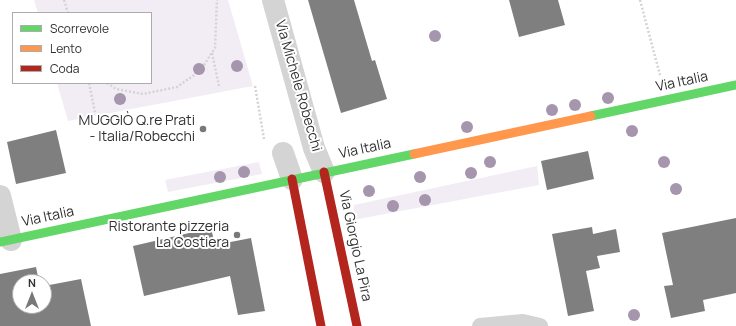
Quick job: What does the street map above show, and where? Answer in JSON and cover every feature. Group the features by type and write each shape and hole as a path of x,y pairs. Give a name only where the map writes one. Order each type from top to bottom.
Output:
{"street":[{"name":"Via Michele Robecchi","path":"273,0 314,148 324,172"},
{"name":"Via Italia","path":"6,241 736,85"},
{"path":"284,153 292,179 321,326"},
{"name":"Via Giorgio La Pira","path":"324,172 357,326"},
{"path":"0,196 6,241"}],"lane":[{"path":"480,326 523,322 540,326"}],"path":[{"path":"64,0 68,12"},
{"path":"108,84 116,89 143,94 177,87 200,71 214,48 217,0"},
{"path":"640,0 660,75"},
{"path":"212,52 219,86"},
{"path":"89,84 95,112"},
{"path":"255,86 264,140"}],"shaded area":[{"path":"34,0 228,0 253,86 68,121 57,84 152,84 152,12 38,12"},
{"path":"259,162 262,174 168,192 165,180"},
{"path":"537,166 539,185 353,220 354,205"}],"building":[{"path":"308,0 354,0 372,61 375,60 387,99 341,113"},
{"path":"509,0 558,0 565,25 519,37"},
{"path":"56,130 66,173 16,184 7,142"},
{"path":"588,151 594,179 547,190 541,161"},
{"path":"736,218 736,293 703,300 705,311 671,318 664,286 673,285 662,233"},
{"path":"592,227 593,234 616,229 620,252 597,256 600,268 586,271 594,311 568,316 552,234"},
{"path":"211,228 215,245 251,238 265,311 238,315 230,276 144,296 133,246"},
{"path":"36,267 37,274 12,274 12,314 52,314 52,284 81,279 91,326 0,326 0,274"}],"traffic: fast":[{"path":"591,116 736,85"},
{"path":"0,242 414,154"}],"traffic: slow":[{"path":"414,154 591,116"}],"traffic: jam":[{"path":"324,172 357,326"},
{"path":"292,179 321,326"}],"place":[{"name":"MUGGIÒ Q.re Prati - Italia/Robecchi","path":"203,129"},
{"name":"Ristorante pizzeria La Costiera","path":"237,235"}]}
